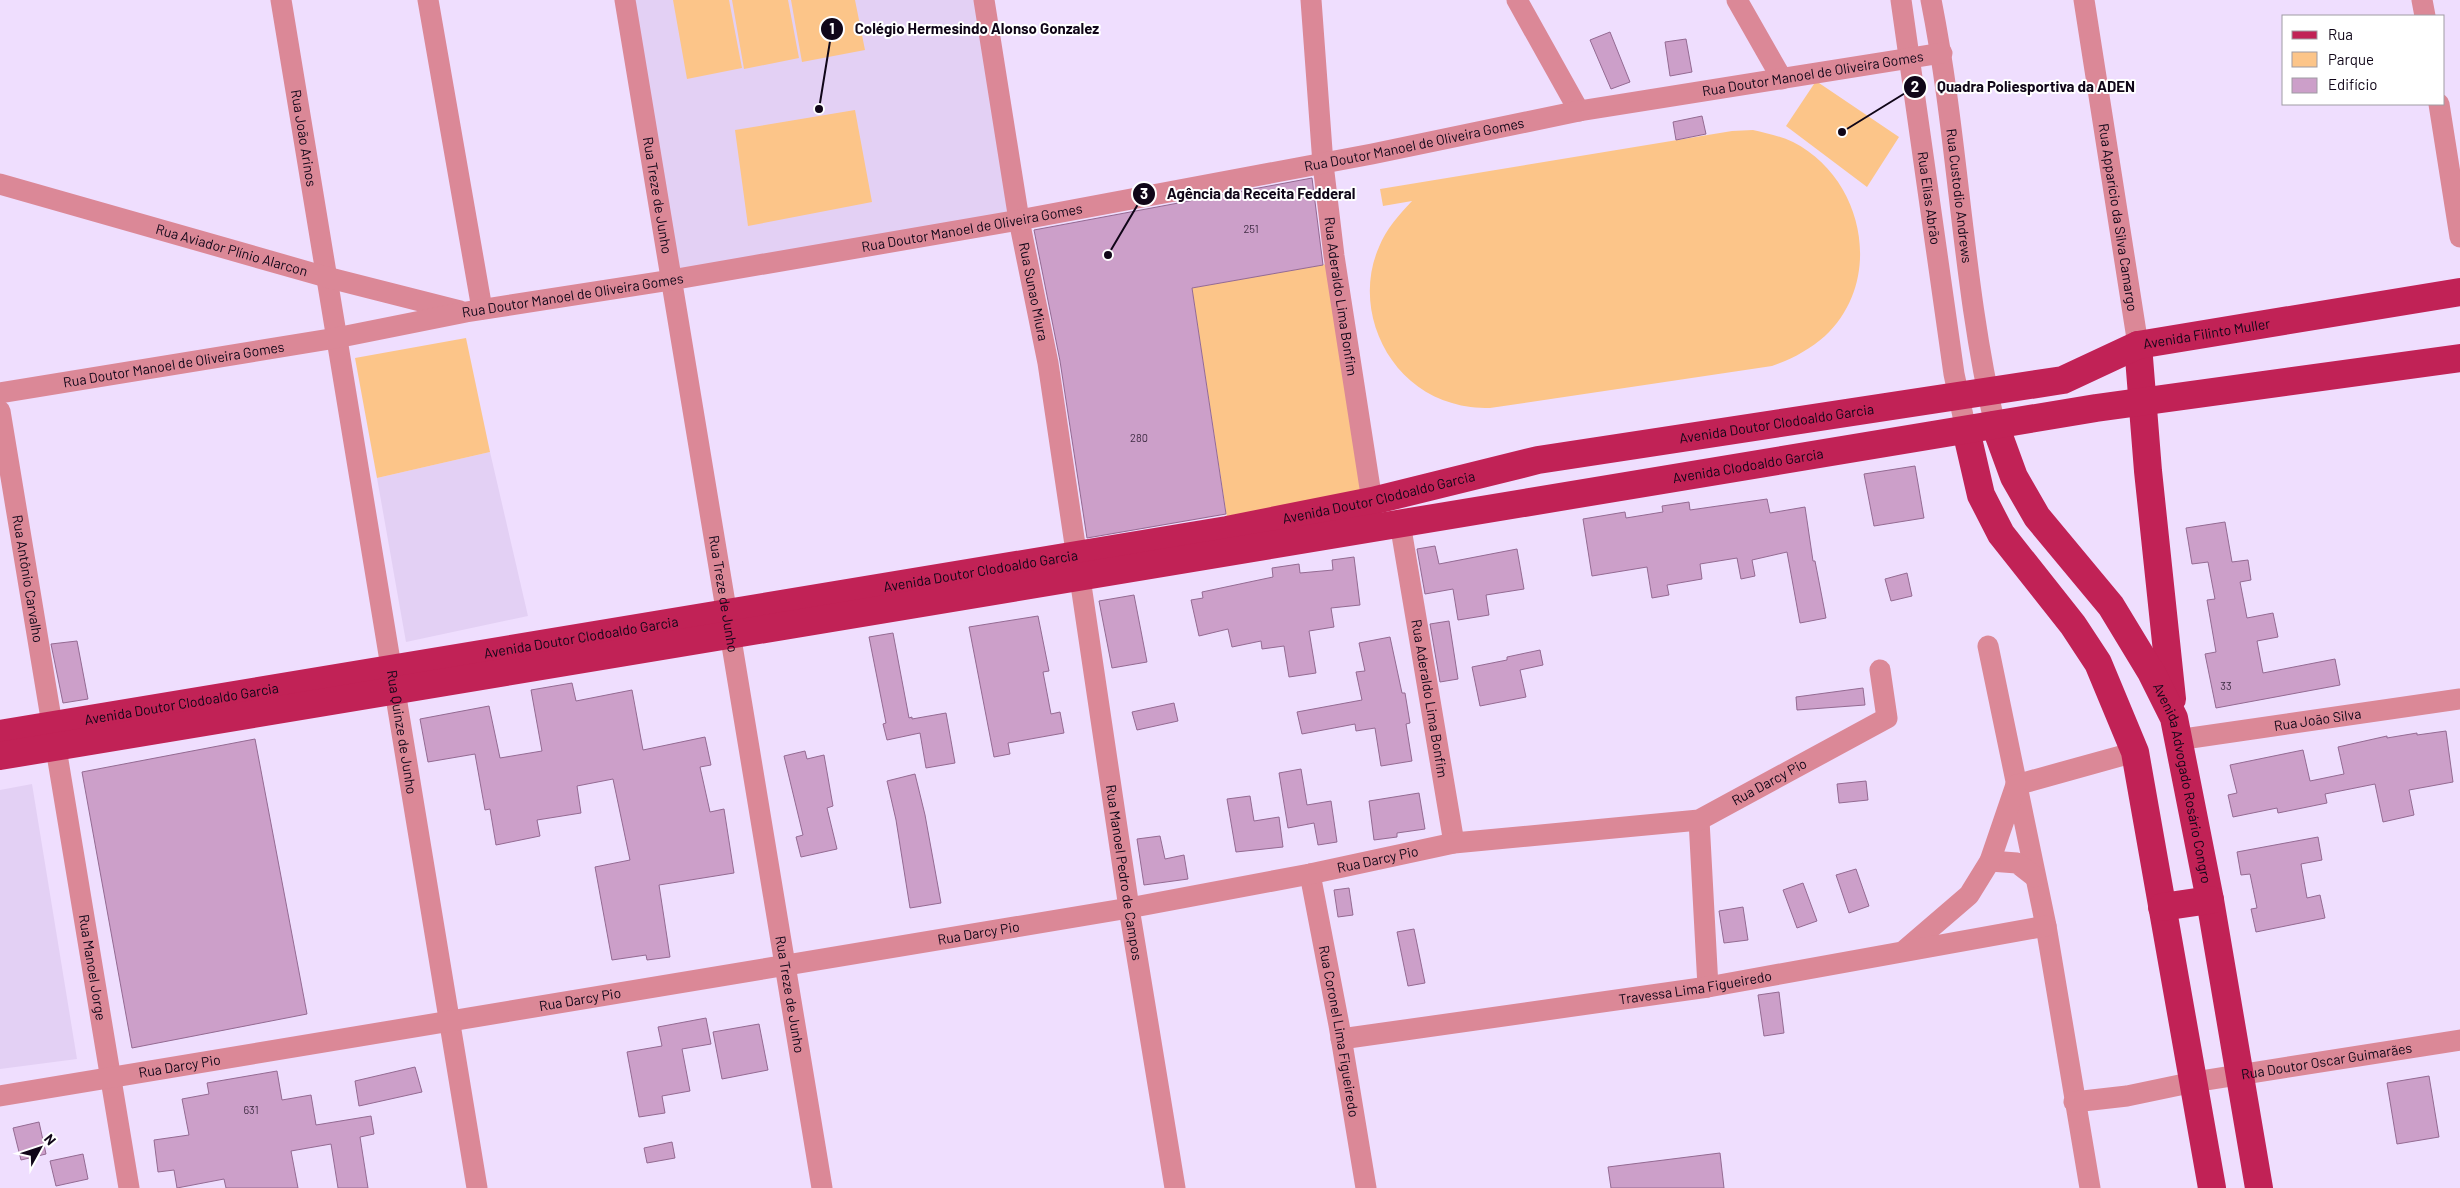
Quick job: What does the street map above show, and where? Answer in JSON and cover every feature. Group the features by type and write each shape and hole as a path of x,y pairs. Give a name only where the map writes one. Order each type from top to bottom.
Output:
{"main road":[{"name":"Avenida Filinto Muller","path":"1959,396 2063,380 2138,345 2460,292"},
{"path":"2138,345 2148,471 2176,729"},
{"path":"2143,402 2460,358"},
{"name":"Avenida Doutor Clodoaldo Garcia","path":"1079,566 1227,530 1372,502 1538,460 1959,396"},
{"name":"Avenida Clodoaldo Garcia","path":"1400,523 2096,408 2143,402"},
{"name":"Avenida Advogado Rosário Congro","path":"1995,425 2014,476 2037,518 2111,606 2151,672 2176,729 2210,900 2259,1188"},
{"path":"1966,430 1981,495 2001,534 2072,625 2098,663 2135,752 2212,1188"},
{"path":"1721,432 1726,469"},
{"path":"1674,440 1680,477"},
{"name":"Avenida Doutor Clodoaldo Garcia","path":"0,756 55,736 730,623 1079,566 1400,523"},
{"name":"Avenida Doutor Clodoaldo Garcia","path":"0,734 55,736"},
{"path":"2162,907 2210,900"}],"street":[{"name":"Rua João Arinos","path":"281,0 326,277"},
{"path":"428,0 473,311"},
{"name":"Rua Treze de Junho","path":"625,0 730,623 822,1188"},
{"name":"Rua Sunao Miura","path":"984,0 1019,220 1048,362 1079,566"},
{"name":"Rua Aderaldo Lima Bonfim","path":"1311,0 1323,164 1334,256 1372,502"},
{"path":"1517,0 1579,111"},
{"path":"1737,0 1782,79"},
{"name":"Rua Elias Abrão","path":"1901,0 1959,396 1966,430"},
{"name":"Rua Custodio Andrews","path":"1931,0 1942,53 1982,370 1995,425"},
{"name":"Rua Apparício da Silva Camargo","path":"2084,0 2138,345"},
{"path":"2422,0 2425,15"},
{"name":"Rua Doutor Manoel de Oliveira Gomes","path":"0,393 336,338 473,311 671,280 1019,220 1323,164 1579,111 1942,53"},
{"path":"2439,105 2460,237"},
{"name":"Rua Aviador Plínio Alarcon","path":"0,184 326,277 473,311"},
{"name":"Rua Quinze de Junho","path":"326,277 477,1188"},
{"name":"Rua Antônio Carvalho","path":"0,411 55,736"},
{"name":"Rua Aderaldo Lima Bonfim","path":"1400,523 1454,843"},
{"name":"Rua Manoel Pedro de Campos","path":"1079,566 1128,908 1175,1188"},
{"path":"1988,646 2046,926 2074,1102 2090,1188"},
{"name":"Rua Darcy Pio","path":"0,1096 1128,908 1310,874 1454,843 1699,820 1887,718 1880,670"},
{"name":"Rua João Silva","path":"2176,729 2460,699"},
{"name":"Rua Manoel Jorge","path":"55,736 129,1188"},
{"path":"2016,785 2135,752"},
{"path":"1905,950 1969,895 1990,861 2016,785"},
{"path":"1699,820 1708,987"},
{"path":"1990,861 2018,863 2035,877"},
{"name":"Rua Coronel Lima Figueiredo","path":"1310,874 1341,1039 1366,1188"},
{"name":"Travessa Lima Figueiredo","path":"1341,1039 1708,987 2046,926"},
{"name":"Rua Doutor Oscar Guimarães","path":"2074,1102 2126,1096 2194,1082 2460,1040"}],"shaded area":[{"path":"627,0 975,0 1011,217 673,279"},
{"path":"490,452 528,616 406,642 377,478"},
{"path":"32,784 77,1059 0,1069 0,790"}],"green space":[{"path":"673,0 729,0 742,68 687,79"},
{"path":"732,0 788,0 799,58 744,69"},
{"path":"791,0 855,0 865,50 802,62"},
{"path":"1816,81 1899,137 1867,187 1786,126"},
{"path":"855,110 872,202 748,226 735,130"},
{"path":"1753,130 1793,142 1817,158 1836,180 1850,204 1858,232 1860,260 1855,287 1844,313 1825,336 1806,350 1772,366 1490,408 1452,403 1429,394 1409,380 1393,362 1381,341 1373,318 1370,295 1372,270 1385,234 1412,201 1383,206 1380,189 1732,131"},
{"path":"1327,264 1364,497 1228,525 1192,288"},
{"path":"466,338 490,452 377,478 355,358"}],"building":[{"path":"1610,32 1630,82 1611,89 1590,40"},
{"path":"1686,39 1692,72 1670,76 1665,42"},
{"path":"1702,116 1706,134 1676,140 1673,122"},
{"path":"1312,178 1323,265 1192,288 1226,514 1087,538 1060,361 1034,230"},
{"path":"1915,466 1924,518 1874,526 1864,474"},
{"path":"1767,499 1770,513 1805,507 1813,561 1815,561 1826,618 1800,623 1787,552 1752,560 1755,576 1741,579 1737,558 1700,564 1702,579 1667,585 1669,595 1652,598 1647,567 1592,576 1583,519 1625,512 1626,518 1663,512 1662,506 1689,502 1690,510"},
{"path":"2225,522 2232,562 2248,560 2251,580 2240,582 2247,618 2273,613 2278,637 2257,641 2263,673 2335,659 2340,685 2216,708 2205,654 2216,652 2207,600 2215,599 2208,562 2192,564 2186,528"},
{"path":"1435,546 1439,564 1517,549 1524,589 1486,595 1489,615 1458,620 1453,589 1425,594 1417,549"},
{"path":"1354,557 1360,605 1331,608 1334,627 1309,631 1316,673 1289,677 1284,646 1262,649 1261,641 1232,647 1228,629 1199,636 1191,600 1203,598 1202,592 1273,577 1272,568 1299,564 1300,573 1333,570 1332,560"},
{"path":"1907,573 1912,596 1891,601 1885,579"},
{"path":"1134,595 1147,662 1112,668 1099,601"},
{"path":"1038,616 1049,671 1043,672 1051,714 1060,712 1064,733 1008,743 1010,754 994,757 969,627"},
{"path":"1449,621 1458,679 1440,682 1430,624"},
{"path":"893,633 909,718 946,713 955,763 926,768 920,733 887,740 883,724 886,723 869,637"},
{"path":"1390,637 1402,693 1405,693 1410,723 1406,724 1412,761 1381,766 1375,728 1356,731 1355,724 1302,734 1297,712 1362,700 1356,672 1365,671 1359,643"},
{"path":"77,641 88,699 63,703 51,644"},
{"path":"1540,650 1543,665 1520,670 1526,697 1480,706 1472,667 1507,660 1507,657"},
{"path":"572,683 576,701 632,690 643,750 705,737 711,765 700,767 710,812 724,809 734,873 659,885 670,957 647,960 646,955 612,960 595,867 630,860 613,779 577,786 581,813 537,820 540,836 496,845 490,809 485,810 475,754 428,762 420,719 489,706 500,758 542,751 531,690"},
{"path":"1863,688 1865,705 1797,710 1796,697"},
{"path":"1174,703 1178,721 1137,730 1132,712"},
{"path":"2446,731 2453,782 2409,790 2414,815 2383,822 2375,784 2325,794 2327,803 2278,813 2277,808 2233,817 2228,795 2237,793 2230,765 2303,750 2310,781 2344,774 2338,747 2387,736 2387,738"},
{"path":"255,739 307,1014 132,1048 82,772"},
{"path":"805,751 807,759 824,755 833,806 827,808 837,849 801,857 796,837 803,835 784,756"},
{"path":"1301,769 1307,805 1331,801 1337,842 1318,845 1314,823 1288,828 1279,773"},
{"path":"915,774 925,815 941,903 910,908 896,820 887,781"},
{"path":"1866,781 1868,800 1839,803 1837,784"},
{"path":"1419,793 1425,829 1397,833 1397,837 1374,840 1369,801"},
{"path":"1250,796 1254,821 1279,817 1283,847 1236,852 1227,799"},
{"path":"1160,836 1165,859 1184,855 1188,879 1144,885 1137,839"},
{"path":"2318,837 2322,860 2301,864 2307,898 2320,895 2325,918 2256,932 2251,909 2257,908 2250,874 2241,875 2237,852"},
{"path":"1856,869 1869,906 1849,913 1836,875"},
{"path":"1803,883 1817,921 1797,928 1783,890"},
{"path":"1349,888 1353,915 1338,917 1334,890"},
{"path":"1743,907 1748,940 1724,943 1719,911"},
{"path":"1414,929 1425,983 1408,986 1397,932"},
{"path":"1779,992 1784,1033 1764,1036 1758,995"},
{"path":"706,1018 711,1044 682,1049 690,1091 662,1096 665,1113 639,1117 627,1052 662,1046 658,1027"},
{"path":"759,1024 768,1070 722,1079 713,1032"},
{"path":"415,1067 422,1092 359,1106 355,1081"},
{"path":"277,1071 282,1100 311,1095 316,1125 371,1116 374,1134 360,1137 368,1188 338,1188 331,1144 291,1151 298,1188 226,1188 224,1179 177,1188 174,1170 158,1172 154,1140 189,1135 182,1099 209,1094 207,1083"},
{"path":"2429,1076 2439,1137 2397,1144 2387,1083"},
{"path":"39,1122 46,1154 21,1160 13,1128"},
{"path":"672,1142 675,1158 647,1163 644,1148"},
{"path":"1720,1153 1724,1188 1611,1188 1608,1167"},
{"path":"83,1154 88,1179 56,1186 50,1161"}],"place":[{"name":"Colégio Hermesindo Alonso Gonzalez","path":"819,109"},
{"name":"Quadra Poliesportiva da ADEN","path":"1842,132"},
{"name":"Agência da Receita Fedderal","path":"1108,255"}]}
